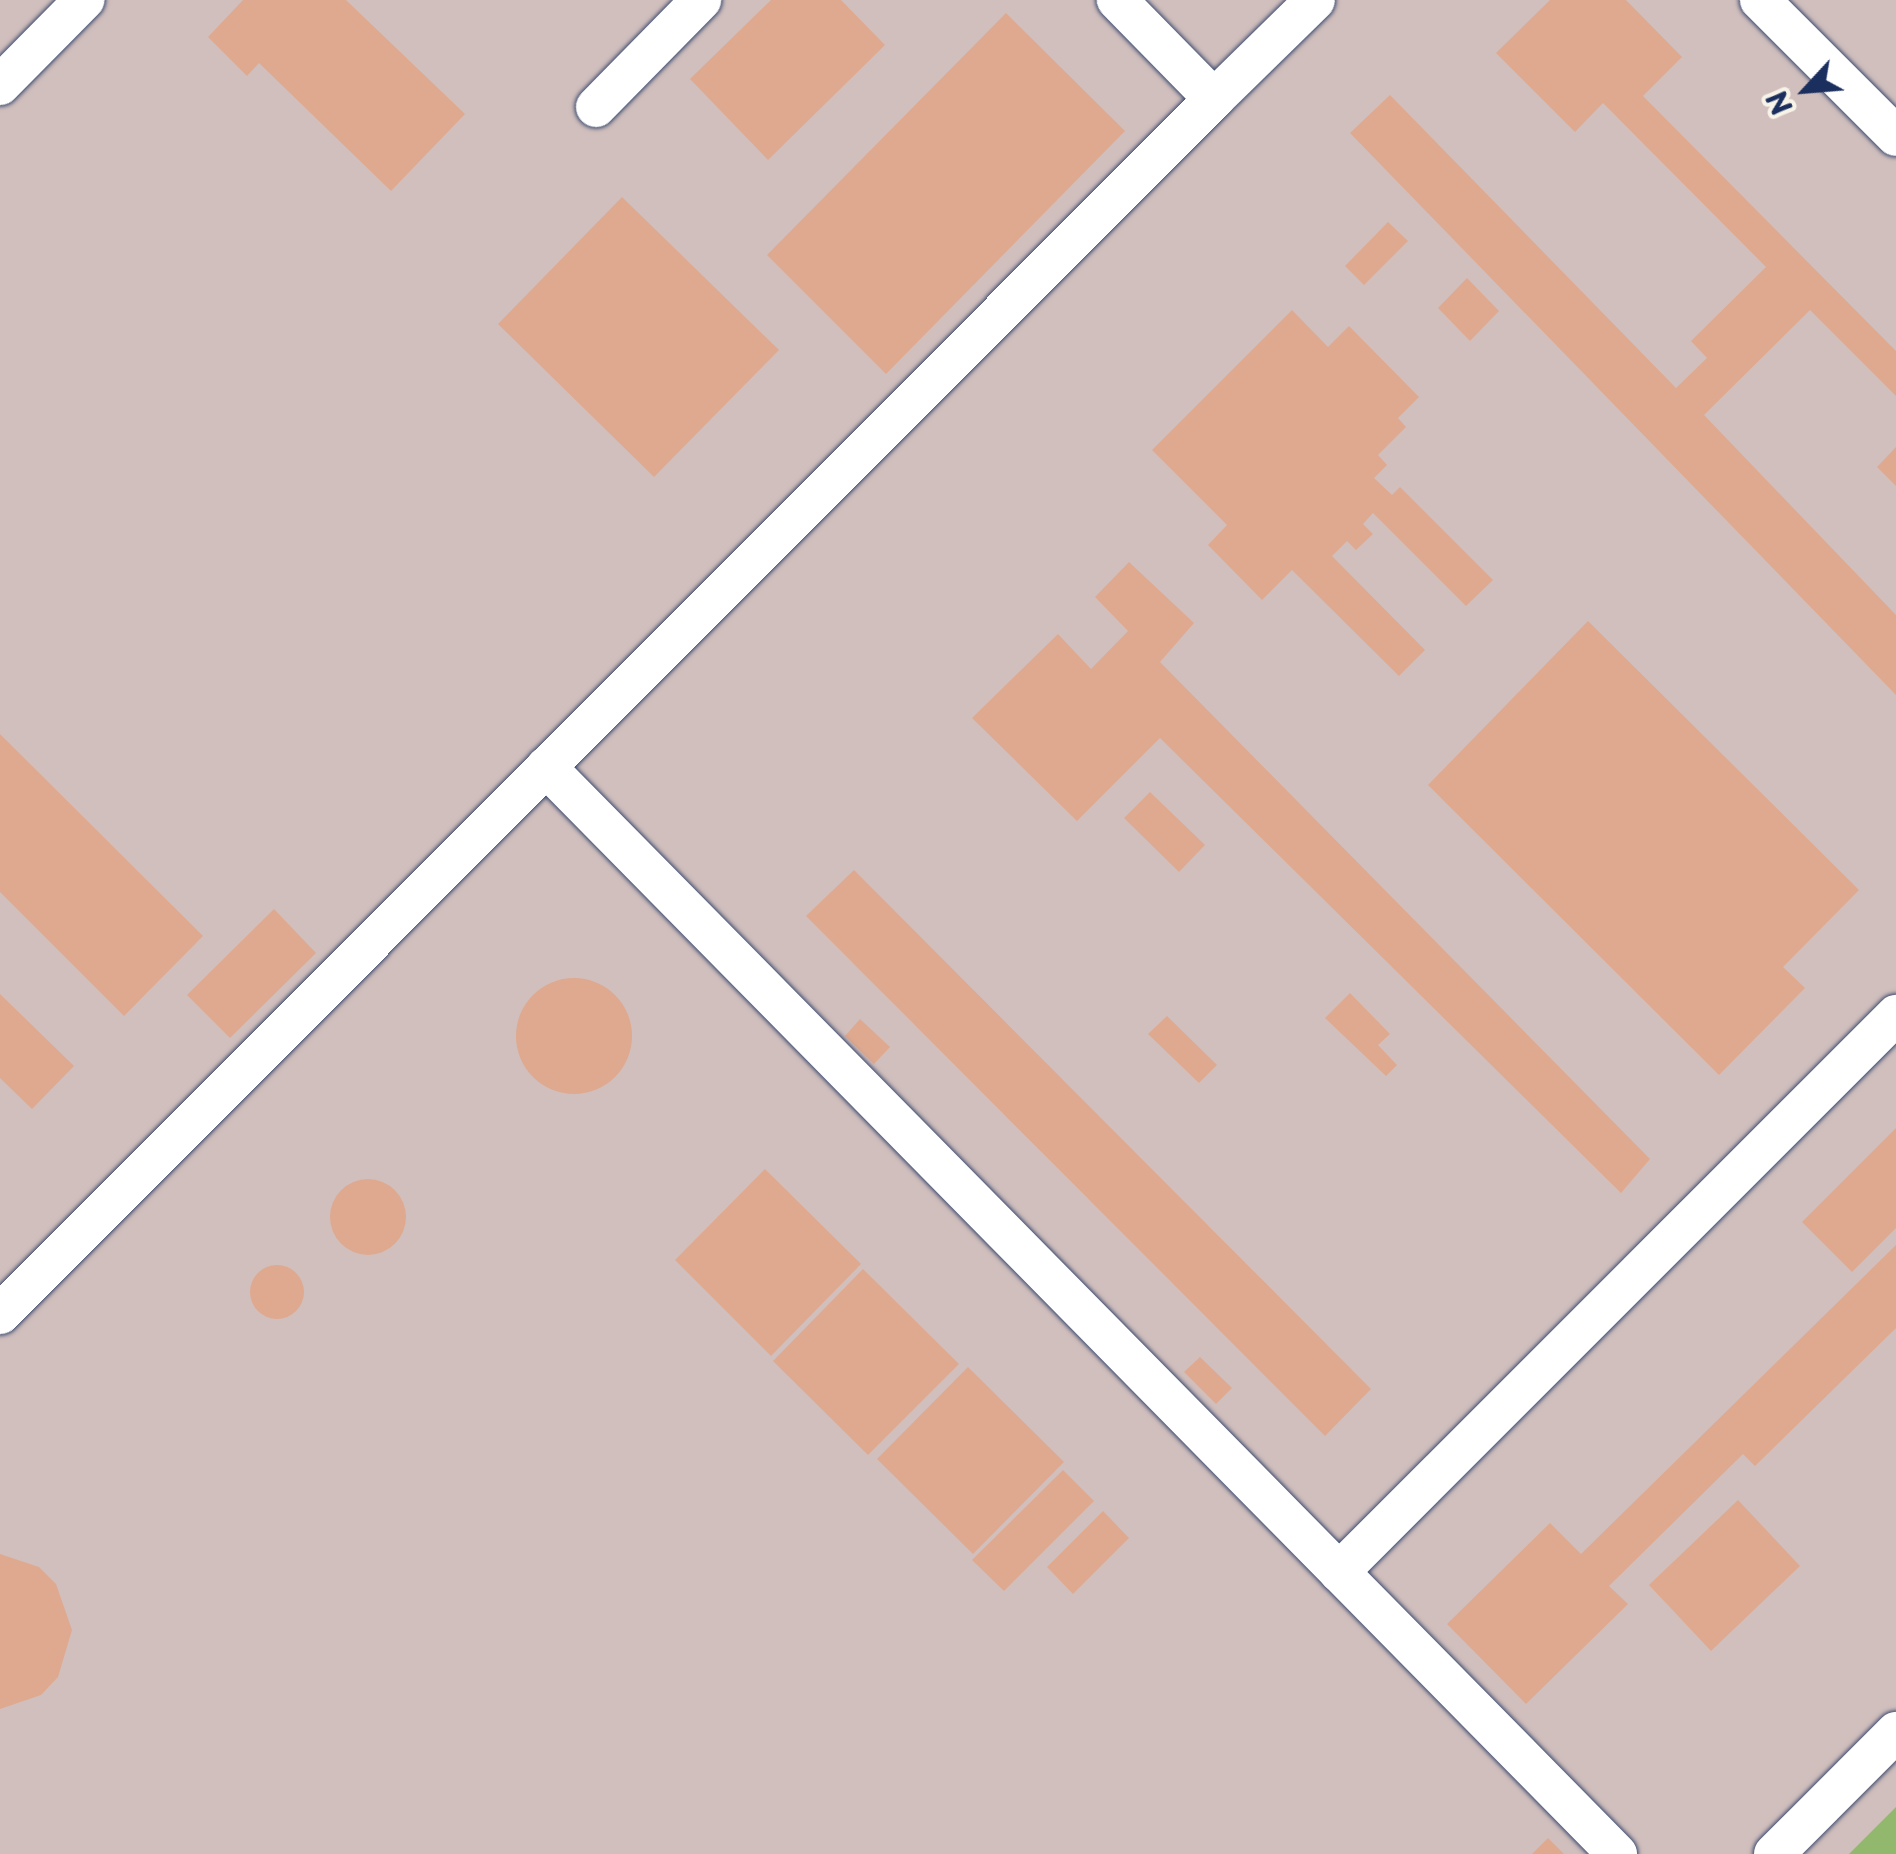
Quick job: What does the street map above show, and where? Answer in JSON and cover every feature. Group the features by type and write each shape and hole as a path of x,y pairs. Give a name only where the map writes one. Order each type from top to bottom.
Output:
{"lane":[{"path":"0,85 84,0"},
{"path":"596,107 701,0"},
{"path":"1117,0 1214,99"},
{"path":"0,1314 1315,0"},
{"path":"1760,0 1896,136"},
{"path":"546,768 1617,1854"},
{"path":"1340,1572 1896,1015"},
{"path":"1774,1854 1896,1732"}],"shaded area":[{"path":"0,0 1896,0 1896,1808 1851,1854 0,1854"}],"green space":[{"path":"1896,1807 1896,1854 1849,1854"}],"building":[{"path":"243,0 346,0 465,114 391,191 259,63 247,76 208,37"},
{"path":"771,0 841,0 885,45 768,160 690,79"},
{"path":"1550,0 1626,0 1682,57 1643,96 1896,351 1896,396 1810,310 1704,415 1896,615 1896,695 1350,133 1390,95 1676,388 1707,358 1691,341 1766,267 1603,103 1575,132 1496,53"},
{"path":"1006,13 1125,131 886,374 767,255"},
{"path":"622,197 779,350 654,477 498,324"},
{"path":"1388,222 1408,241 1364,285 1345,266"},
{"path":"1467,278 1499,311 1470,341 1438,308"},
{"path":"1292,310 1328,347 1349,326 1419,397 1398,418 1406,427 1378,455 1387,465 1374,478 1392,495 1400,487 1493,580 1466,606 1373,513 1363,524 1373,534 1356,550 1347,541 1332,556 1425,650 1399,676 1292,570 1262,600 1208,545 1227,525 1152,450"},
{"path":"1896,447 1896,486 1877,467"},
{"path":"1129,562 1194,623 1160,662 1650,1159 1621,1193 1160,738 1077,821 972,718 1058,634 1091,669 1128,631 1095,597"},
{"path":"1588,621 1859,890 1783,967 1805,988 1719,1075 1428,785"},
{"path":"0,734 203,936 124,1016 0,892"},
{"path":"1150,792 1205,845 1179,872 1124,818"},
{"path":"854,870 1371,1389 1325,1436 806,916"},
{"path":"274,909 316,953 230,1038 187,995"},
{"path":"574,978 596,982 615,995 628,1014 632,1036 628,1058 615,1077 596,1090 574,1094 552,1090 533,1077 520,1058 516,1036 520,1014 533,995 552,982"},
{"path":"1350,993 1390,1034 1378,1045 1397,1065 1386,1076 1325,1018"},
{"path":"0,994 74,1066 32,1109 0,1078"},
{"path":"1167,1016 1217,1065 1199,1083 1148,1034"},
{"path":"860,1019 890,1047 874,1064 845,1036"},
{"path":"1896,1128 1896,1228 1852,1272 1802,1222"},
{"path":"765,1169 861,1264 771,1356 675,1260"},
{"path":"368,1179 395,1190 406,1217 395,1244 368,1255 341,1244 330,1217 341,1190"},
{"path":"1896,1245 1896,1328 1755,1466 1743,1454 1609,1586 1628,1604 1526,1704 1447,1624 1550,1523 1581,1554"},
{"path":"277,1265 296,1273 304,1292 296,1311 277,1319 258,1311 250,1292 258,1273"},
{"path":"863,1269 959,1364 868,1455 773,1361"},
{"path":"1200,1357 1232,1388 1216,1404 1184,1372"},
{"path":"968,1367 1064,1462 973,1554 877,1459"},
{"path":"1063,1470 1094,1501 1004,1591 972,1560"},
{"path":"1738,1500 1800,1566 1711,1651 1649,1585"},
{"path":"1103,1511 1129,1538 1073,1594 1047,1567"},
{"path":"0,1554 39,1567 56,1584 72,1630 58,1677 41,1695 0,1709"},
{"path":"1548,1838 1564,1854 1532,1854"}]}
